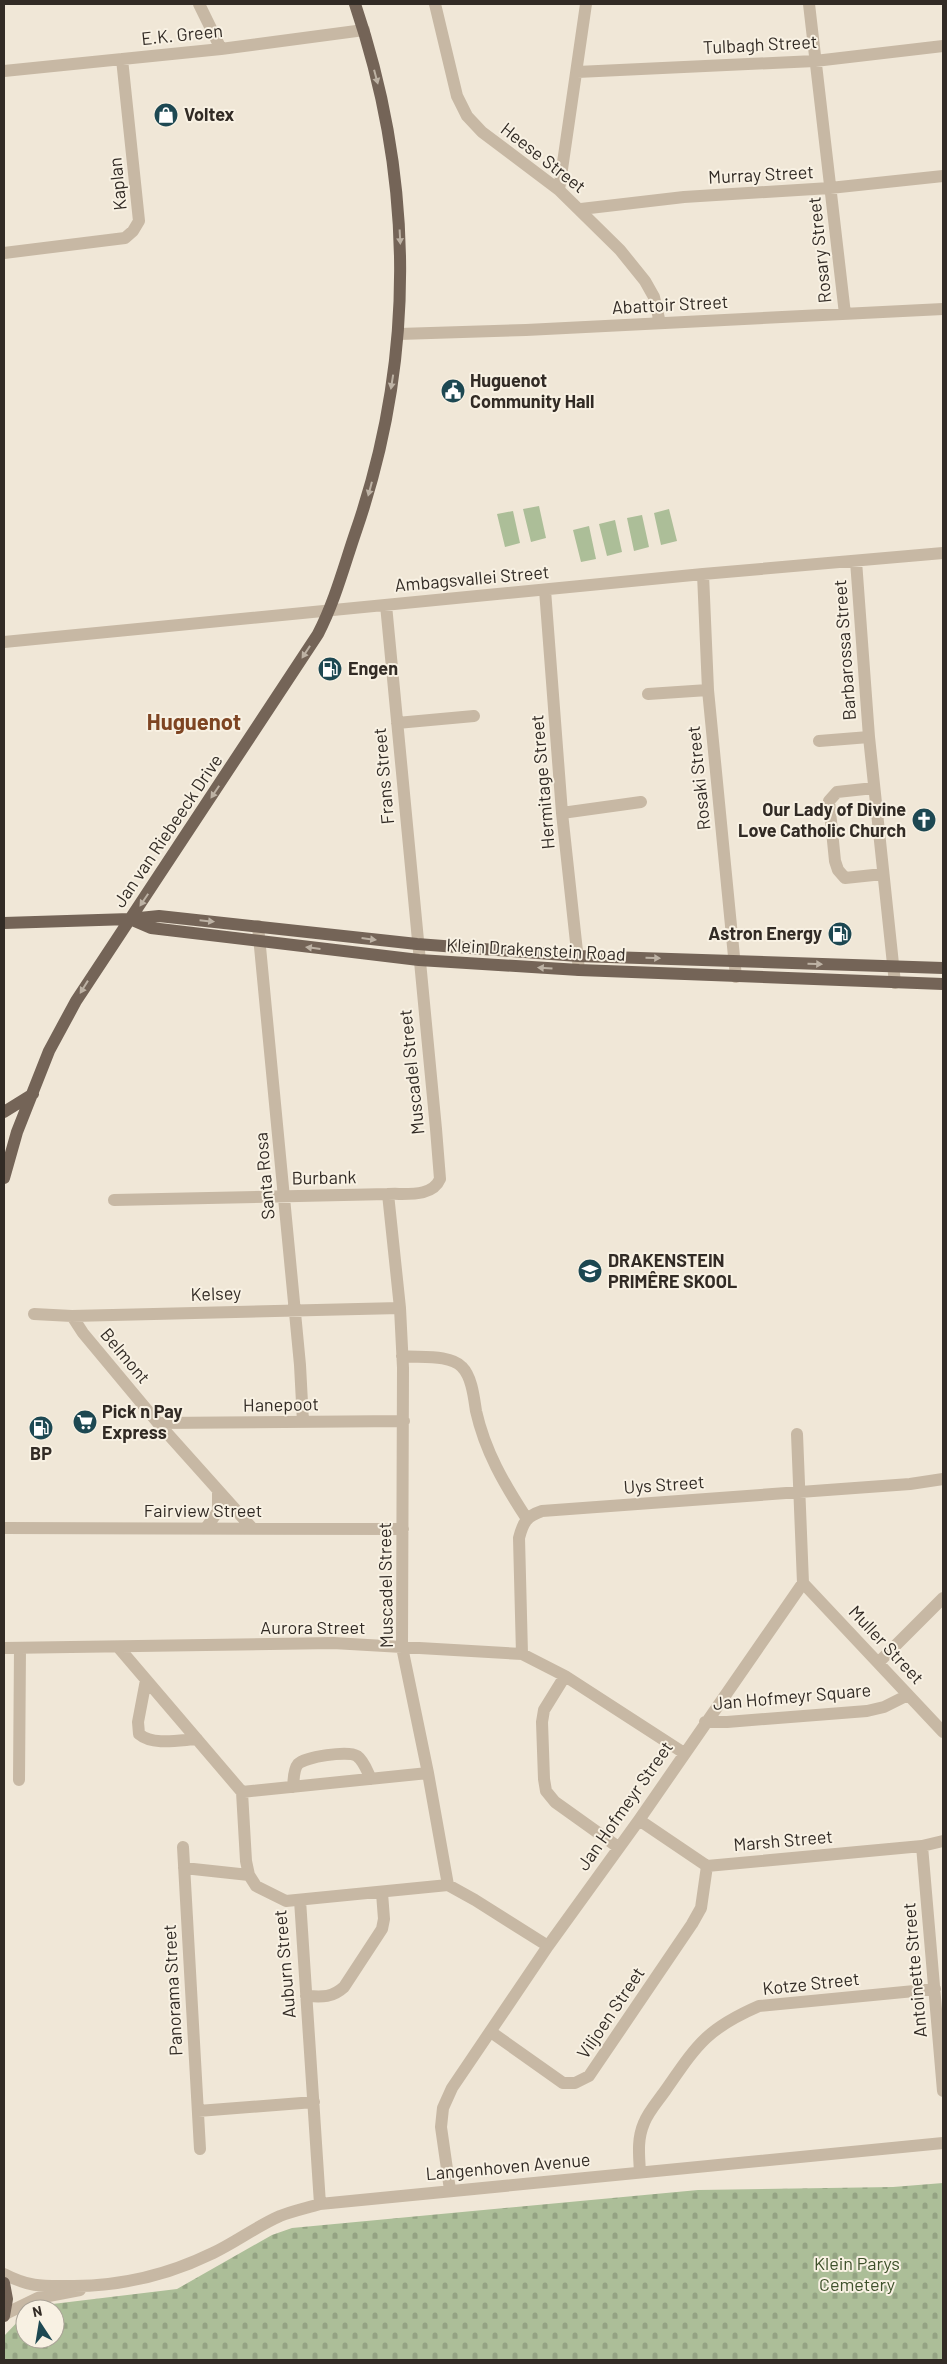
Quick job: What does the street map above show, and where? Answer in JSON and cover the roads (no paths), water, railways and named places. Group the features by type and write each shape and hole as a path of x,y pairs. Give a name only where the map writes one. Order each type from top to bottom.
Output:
{"main road":[{"name":"Jan van Riebeeck Drive","path":"4,1178 17,1132 49,1051 76,1000 318,634 330,610 363,513 382,442 399,334 401,271 392,153 380,91 355,4"},
{"name":"Klein Drakenstein Road","path":"4,923 130,919 158,916 417,944 578,956 943,968"},
{"name":"Klein Drakenstein Road","path":"130,919 151,928 418,960 579,970 943,984"},
{"path":"4,1112 33,1094"},
{"path":"4,2283 7,2299 4,2315"}],"street":[{"path":"199,4 221,48"},
{"name":"Heese Street","path":"435,4 457,96 467,116 482,132 559,190 620,250 645,281 654,297 660,323"},
{"path":"559,190 586,4"},
{"name":"Rosary Street","path":"809,4 844,314"},
{"name":"E.K. Green","path":"4,71 221,48 364,30"},
{"name":"Tulbagh Street","path":"577,72 815,61 943,46"},
{"name":"Kaplan","path":"4,253 125,238 133,231 139,221 122,59"},
{"name":"Murray Street","path":"580,209 684,197 830,188 941,177"},
{"name":"Abattoir Street","path":"399,334 943,309"},
{"name":"Ambagsvallei Street","path":"4,642 703,574 943,553"},
{"name":"Barbarossa Street","path":"856,561 869,737 895,982"},
{"name":"Rosaki Street","path":"703,574 708,690 736,977"},
{"name":"Hermitage Street","path":"545,590 562,814 579,970"},
{"name":"Frans Street","path":"386,605 418,960"},
{"path":"648,694 708,690"},
{"path":"396,723 474,716"},
{"name":"Barbarossa Street","path":"819,741 869,737"},
{"path":"874,788 837,792 829,801 835,861 838,870 845,878 883,874"},
{"path":"562,814 641,802"},
{"name":"Santa Rosa","path":"258,926 303,1422"},
{"name":"Muscadel Street","path":"418,960 440,1179"},
{"name":"Burbank","path":"114,1200 427,1192 433,1190 440,1179"},
{"name":"Muscadel Street","path":"388,1194 400,1308 402,1356 404,1421 402,1648 428,1773 448,1885"},
{"name":"Kelsey","path":"34,1314 72,1316 294,1309 400,1308"},
{"name":"Belmont","path":"72,1316 83,1333 158,1423 252,1528"},
{"path":"402,1356 444,1359 455,1362 463,1367 470,1382 479,1422 492,1459 500,1478 527,1519 523,1522 518,1538 522,1654"},
{"name":"Hanepoot","path":"158,1423 404,1421"},
{"path":"797,1434 803,1583"},
{"name":"Uys Street","path":"527,1519 542,1511 910,1484 943,1479"},
{"path":"206,1528 218,1511 218,1490"},
{"name":"Fairview Street","path":"4,1528 403,1529"},
{"name":"Muller Street","path":"803,1583 943,1732"},
{"name":"Jan Hofmeyr Street","path":"450,2190 441,2127 443,2108 452,2088 548,1946 639,1820 803,1583"},
{"path":"879,1662 943,1598"},
{"name":"Aurora Street","path":"4,1648 119,1648 333,1643 522,1654 565,1676 684,1753"},
{"path":"19,1780 20,1648"},
{"path":"119,1648 242,1792 246,1861 249,1875 184,1868"},
{"path":"565,1676 549,1697 544,1710 543,1751 546,1791 555,1802 618,1847"},
{"path":"146,1680 138,1722 140,1734 144,1739 196,1739"},
{"name":"Jan Hofmeyr Square","path":"705,1722 867,1711 884,1707 908,1695"},
{"path":"293,1787 296,1767 304,1759 348,1753 356,1755 363,1762 371,1779"},
{"path":"242,1792 428,1773"},
{"path":"639,1820 707,1866"},
{"name":"Marsh Street","path":"707,1866 922,1846 943,1841"},
{"name":"Antoinette Street","path":"922,1846 943,2091"},
{"name":"Panorama Street","path":"183,1847 200,2149"},
{"name":"Viljoen Street","path":"491,2032 563,2083 575,2083 589,2076 701,1908 707,1866"},
{"name":"Auburn Street","path":"249,1875 256,1886 275,1897 286,1901 300,1900 320,2204"},
{"path":"300,1900 448,1885 548,1946"},
{"path":"306,1996 326,1997 338,1993 344,1987 382,1929 384,1919 382,1893"},
{"name":"Kotze Street","path":"640,2172 638,2144 644,2122 695,2048 714,2029 732,2018 759,2006 935,1989"},
{"path":"198,2111 314,2102"},
{"name":"Langenhoven Avenue","path":"4,2274 30,2286 92,2286 124,2282 169,2272 212,2254 280,2216 320,2204 943,2143"},
{"name":"Langenhoven Avenue","path":"4,2315 30,2301 73,2293 92,2286"}],"place":[{"name":"Voltex","path":"166,115"},
{"name":"Huguenot Community Hall","path":"453,391"},
{"name":"Engen","path":"330,669"},
{"name":"Our Lady of Divine Love Catholic Church","path":"924,820"},
{"name":"Astron Energy","path":"840,934"},
{"name":"DRAKENSTEIN PRIMÊRE SKOOL","path":"590,1271"},
{"name":"Pick n Pay Express","path":"85,1422"},
{"name":"BP","path":"41,1428"}],"district":[{"name":"Huguenot","path":"194,722"}],"park label":[{"name":"Klein Parys Cemetery","path":"857,2274"}]}
